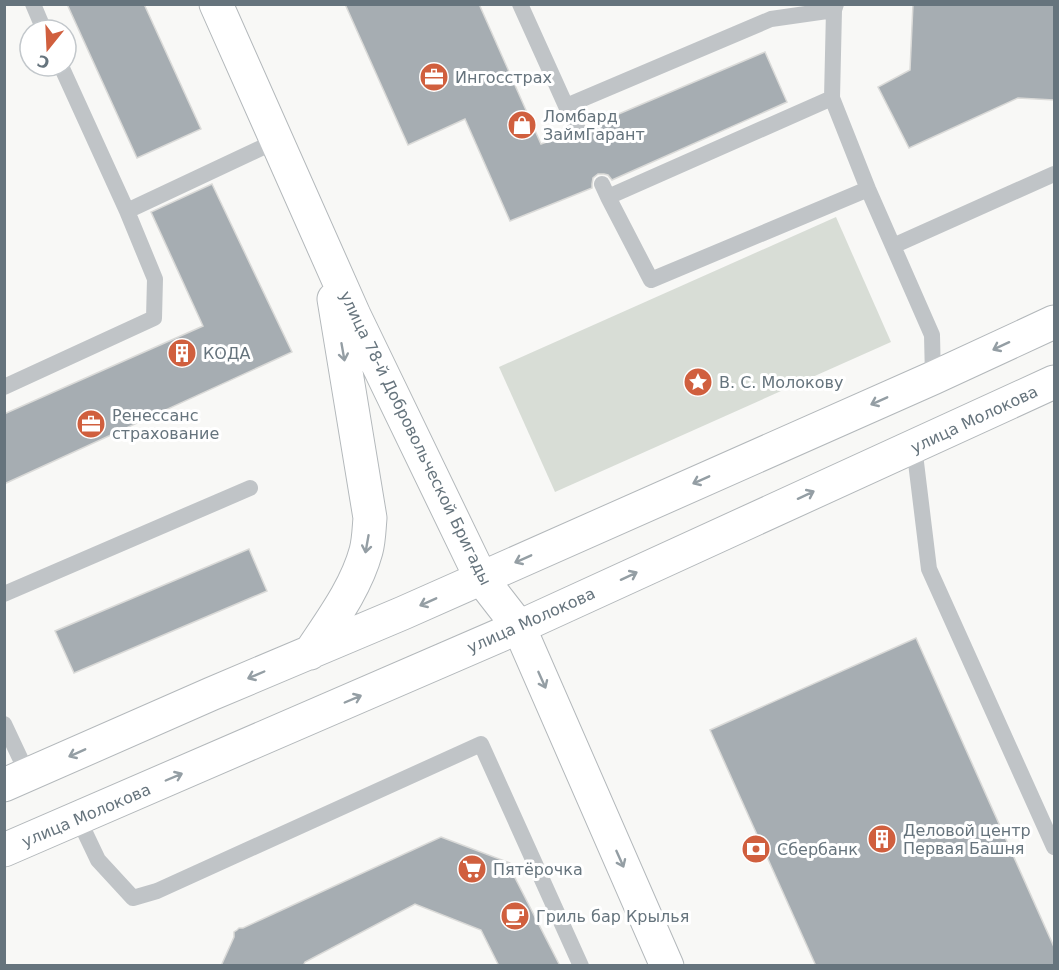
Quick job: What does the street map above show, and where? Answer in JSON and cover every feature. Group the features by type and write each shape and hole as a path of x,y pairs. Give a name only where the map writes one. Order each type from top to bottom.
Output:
{"main road":[{"name":"улица 78-й Добровольческой Бригады","path":"216,4 354,315 481,578 519,627 667,966"},
{"path":"310,652 355,579 367,549 370,518 327,253"},
{"path":"16,780 403,613 1054,322"},
{"name":"улица Молокова","path":"4,850 519,627 1054,382"}],"lane":[{"path":"33,4 39,18"},
{"path":"520,4 579,131"},
{"path":"566,106 771,19 835,7 832,98 868,189 932,334 933,378"},
{"path":"4,387 154,318 155,279 66,78"},
{"path":"832,98 605,191 651,280 868,189"},
{"path":"127,211 276,141"},
{"path":"893,246 1054,174"},
{"path":"914,446 929,570 1054,847"},
{"path":"4,594 250,488"},
{"path":"4,724 16,780"},
{"path":"78,818 98,860 133,898 157,891 481,744 581,966"}],"shaded area":[{"path":"836,217 891,342 555,492 499,367"}],"building":[{"path":"67,4 144,4 201,129 137,158 78,28 78,18 73,18"},
{"path":"345,4 479,4 541,144 569,134 574,140 583,141 588,136 588,127 765,52 787,102 612,180 608,175 598,174 593,178 592,188 510,221 465,119 408,145"},
{"path":"913,4 1054,4 1054,100 1018,98 909,148 878,87 910,70"},
{"name":"КОДА","path":"212,184 292,352 4,484 4,414 203,326 151,212"},
{"path":"249,549 267,591 74,673 55,631"},
{"name":"Деловой центр Первая Башня","path":"916,638 1054,947 1054,966 816,966 710,730"},
{"path":"441,837 510,863 510,868 560,966 499,966 481,930 415,904 305,962 303,966 221,966 234,932 239,928"}],"place":[{"name":"Ингосстрах","path":"434,77"},
{"name":"Ломбард ЗаймГарант","path":"522,125"},
{"name":"КОДА","path":"182,353"},
{"name":"В. С. Молокову","path":"698,382"},
{"name":"Ренессанс страхование","path":"91,424"},
{"name":"Деловой центр Первая Башня","path":"882,839"},
{"name":"Сбербанк","path":"756,849"},
{"name":"Пятёрочка","path":"472,869"},
{"name":"Гриль бар Крылья","path":"515,916"}]}
